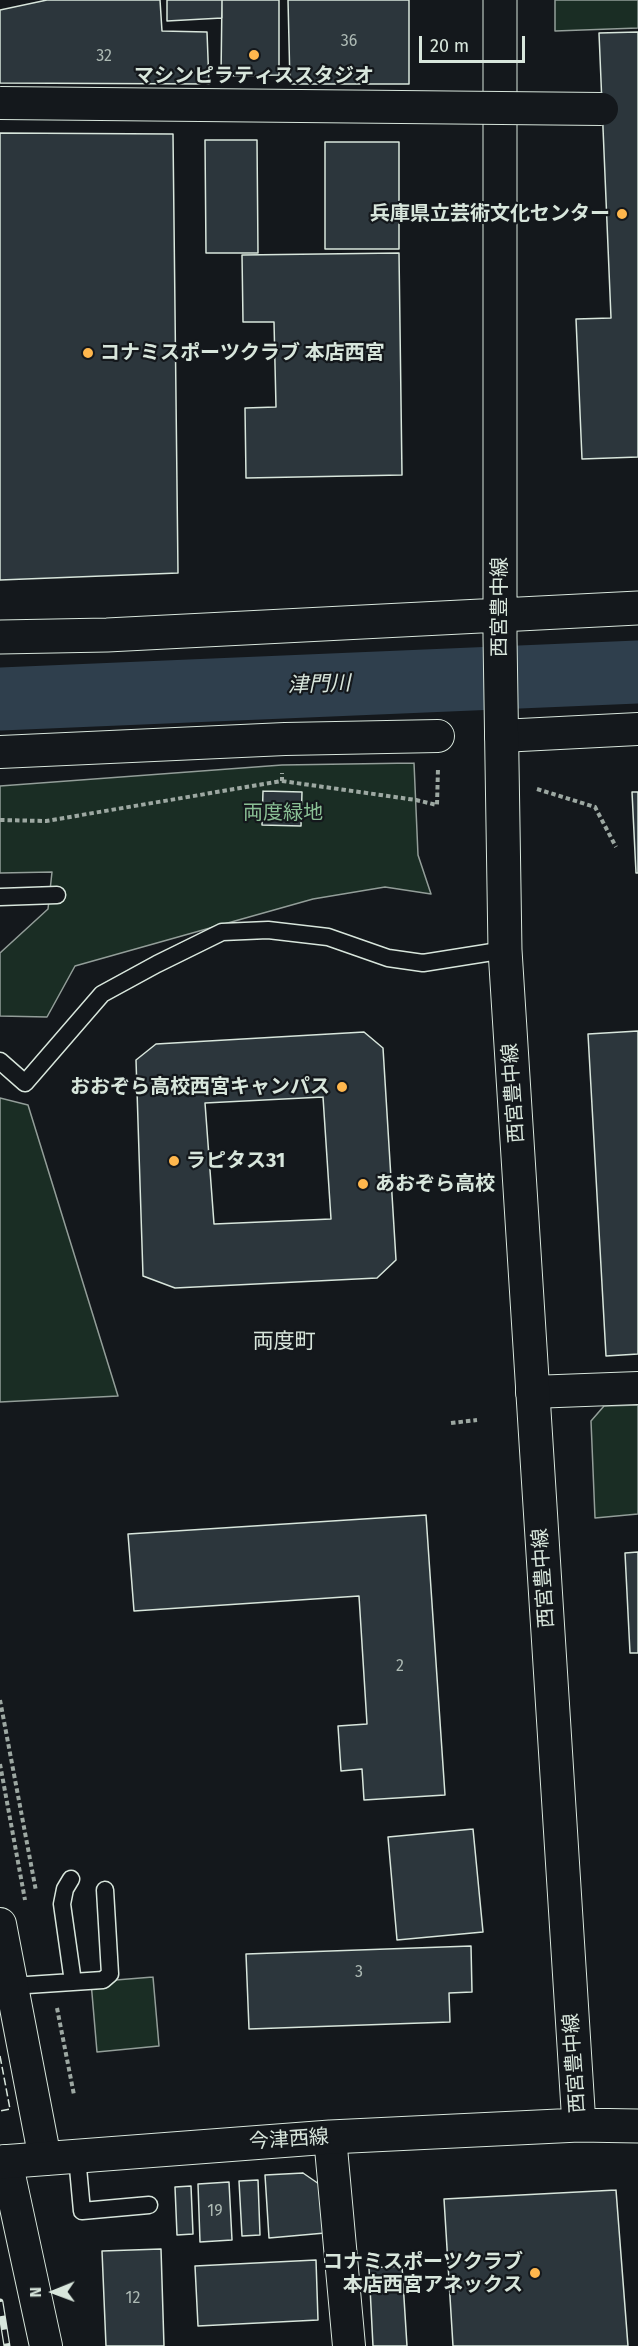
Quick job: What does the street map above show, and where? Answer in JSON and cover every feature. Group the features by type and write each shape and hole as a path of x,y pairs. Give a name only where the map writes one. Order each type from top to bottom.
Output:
{"main road":[{"name":"西宮豊中線","path":"500,0 500,626 505,950 579,2125 638,2126"},
{"path":"0,638 500,626 638,608"},
{"name":"今津西線","path":"3,2161 330,2137 579,2125"}],"street":[{"path":"0,103 602,109"},
{"path":"501,725 638,729"},
{"path":"0,752 285,739 438,736"},
{"path":"532,1392 638,1388"},
{"path":"0,1924 12,1986 61,2158"},
{"path":"330,2137 349,2346"},
{"path":"3,2161 46,2346"}],"lane":[{"path":"0,897 57,895"},
{"path":"0,1061 25,1083 102,994 222,932 268,930 328,937 388,958 423,963 505,950"},
{"path":"71,1879 65,1889 62,1904 73,1982"},
{"path":"12,1986 103,1980 111,1974 105,1890"},
{"path":"61,2158 82,2211 149,2205"}],"path":[{"path":"0,820 46,821 282,781 437,805 438,736"},
{"path":"282,765 282,781"},
{"path":"502,779 595,807 616,847"},
{"path":"451,1423 477,1420"}],"green space":[{"path":"555,0 638,0 638,28 555,31"},
{"name":"両度緑地","path":"414,763 418,855 431,894 385,887 313,899 75,966 47,1017 0,1016 0,953 48,909 52,872 0,873 0,786 282,765"},
{"path":"0,1098 28,1105 118,1396 0,1402"},
{"path":"638,1405 638,1514 595,1518 591,1421 604,1406"},
{"path":"153,1977 159,2046 97,2052 91,1982"}],"building":[{"path":"47,0 160,0 162,31 207,32 209,84 0,83 0,10"},
{"path":"167,0 222,0 222,18 167,21"},
{"path":"222,0 279,0 279,75 221,76"},
{"path":"288,0 409,0 409,84 290,84"},
{"name":"兵庫県立芸術文化センター","path":"638,32 638,457 582,459 576,319 611,318 599,33"},
{"name":"コナミスポーツクラブ 本店西宮","path":"0,133 173,134 178,573 0,580"},
{"path":"205,140 257,140 258,253 206,253"},
{"path":"325,142 399,142 399,249 325,249"},
{"path":"399,253 402,475 246,478 245,408 276,407 274,322 243,322 242,255"},
{"path":"263,791 302,792 301,826 262,825"},
{"path":"632,792 638,792 638,873 636,873"},
{"path":"638,1031 638,1354 606,1356 588,1034"},
{"name":"ラピタス31","path":"364,1032 383,1048 396,1260 377,1278 175,1288 143,1276 136,1060 156,1044","holes":["323,1097 331,1219 214,1224 205,1103"]},
{"path":"426,1515 445,1795 364,1800 362,1769 341,1771 338,1726 367,1724 359,1596 134,1611 128,1534"},
{"path":"638,1552 638,1653 630,1653 625,1553"},
{"path":"473,1829 483,1932 397,1940 388,1837"},
{"path":"471,1946 472,1992 449,1993 450,2022 249,2029 246,1954"},
{"path":"303,2173 319,2184 325,2233 269,2238 265,2175"},
{"path":"258,2180 260,2235 242,2236 239,2181"},
{"path":"229,2182 232,2240 200,2242 198,2184"},
{"path":"191,2186 193,2234 177,2235 175,2187"},
{"name":"コナミスポーツクラブ 本店西宮アネックス","path":"616,2190 628,2346 453,2346 444,2199"},
{"path":"161,2249 164,2346 106,2346 102,2251"},
{"path":"316,2260 318,2320 198,2326 195,2266"},
{"path":"402,2266 407,2346 373,2346 369,2268"}],"waterway":[{"name":"津門川","path":"0,699 638,672"}],"railway":[{"path":"0,2302 7,2346"}],"fence":[{"path":"0,2056 10,2109 0,2111"}],"place":[{"name":"マシンピラティススタジオ","path":"254,55"},
{"name":"兵庫県立芸術文化センター","path":"622,214"},
{"name":"コナミスポーツクラブ 本店西宮","path":"88,353"},
{"name":"おおぞら高校西宮キャンパス","path":"342,1087"},
{"name":"ラピタス31","path":"174,1161"},
{"name":"あおぞら高校","path":"363,1184"},
{"name":"コナミスポーツクラブ 本店西宮アネックス","path":"535,2273"}],"district":[{"name":"両度町","path":"284,1342"}]}
